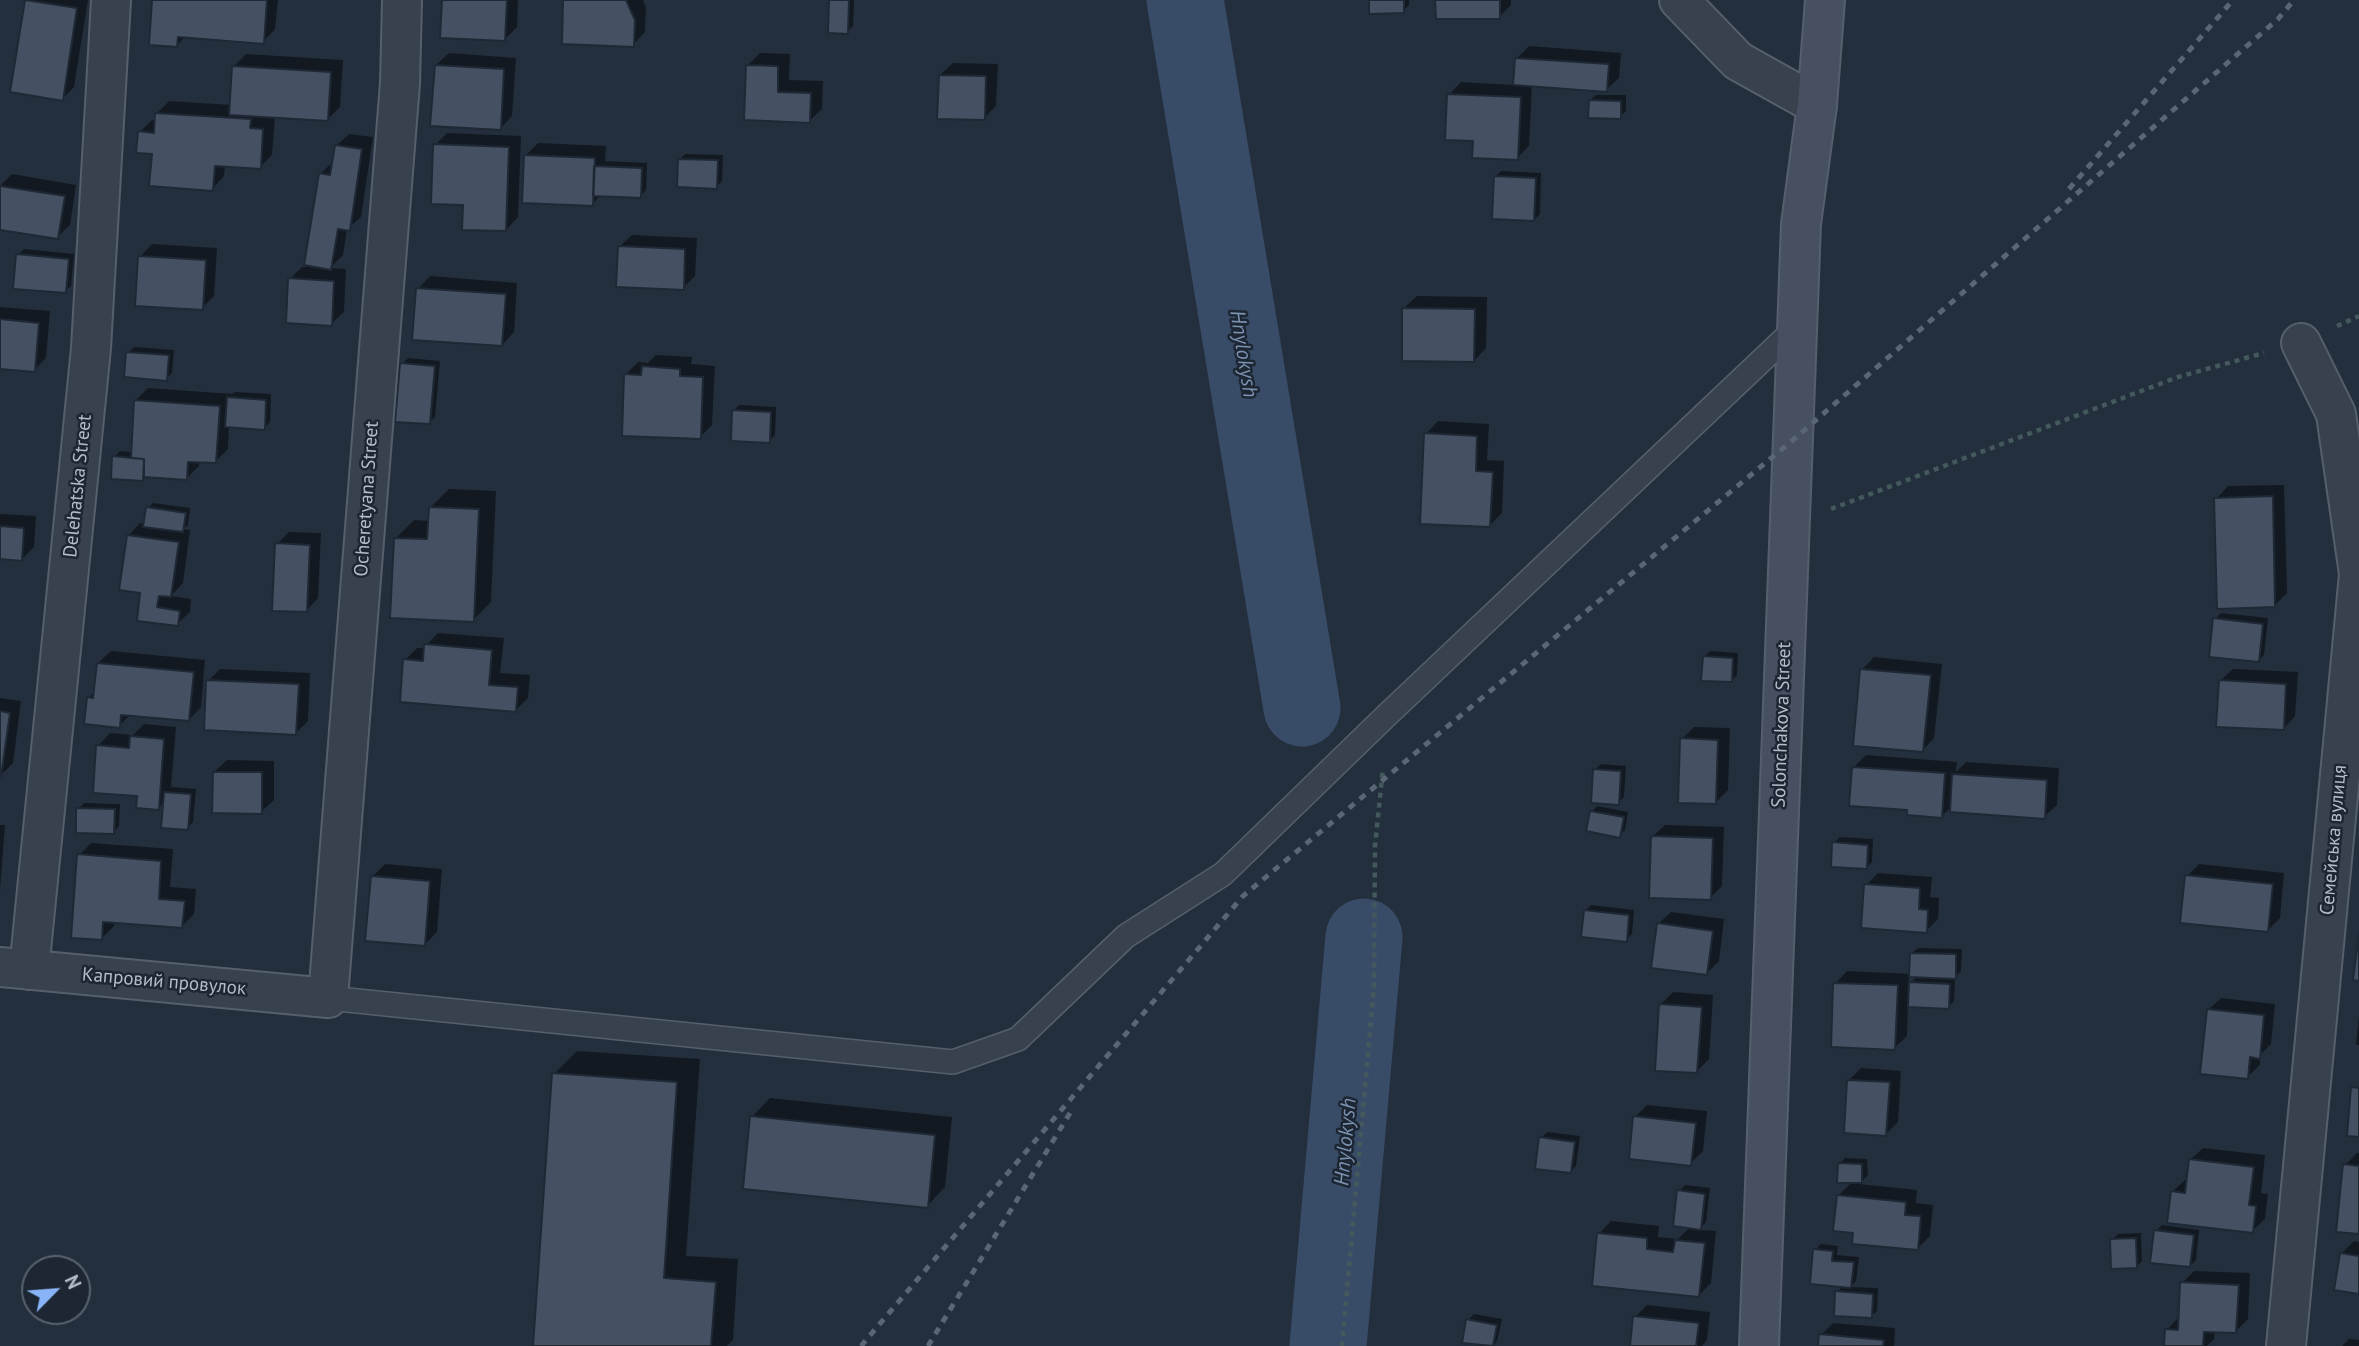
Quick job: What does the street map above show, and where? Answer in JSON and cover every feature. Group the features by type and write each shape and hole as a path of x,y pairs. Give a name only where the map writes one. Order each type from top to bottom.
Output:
{"main road":[{"name":"Solonchakova Street","path":"1759,1346 1801,223 1817,105 1825,0"}],"street":[{"name":"Delehatska Street","path":"15,969 91,348 111,0"},
{"name":"Ocheretyana Street","path":"328,998 400,82 402,0"},
{"path":"1679,0 1738,61 1817,105"},
{"name":"Семейська вулиця","path":"2286,1346 2359,573 2336,414 2301,343"},
{"name":"Капровий провулок","path":"15,969 328,998"}],"lane":[{"path":"328,998 953,1062 1018,1040 1126,936 1223,874 1797,327"}],"path":[{"path":"1790,524 2178,377 2301,343 2359,316"},
{"path":"1342,1346 1374,986 1375,846 1386,716"}],"building":[{"path":"25,0 77,8 63,101 10,92"},
{"path":"152,0 267,0 264,44 178,37 177,47 149,45"},
{"path":"442,0 507,0 505,41 440,38"},
{"path":"563,0 626,0 635,20 634,47 562,44"},
{"path":"829,0 849,0 848,34 828,33"},
{"path":"1369,0 1404,0 1404,13 1369,14"},
{"path":"1435,0 1500,0 1500,19 1436,19"},
{"path":"1515,58 1609,64 1607,92 1513,85"},
{"path":"435,65 504,69 501,130 430,126"},
{"path":"746,65 778,66 778,92 811,93 810,123 744,120"},
{"path":"232,66 331,72 328,121 229,115"},
{"path":"939,75 986,76 985,120 937,119"},
{"path":"1447,94 1521,97 1518,160 1472,158 1473,141 1445,140"},
{"path":"1589,100 1621,101 1621,119 1588,118"},
{"path":"155,113 251,119 250,128 263,129 261,169 215,166 213,191 149,186 152,154 136,153 138,131 154,133"},
{"path":"433,144 509,147 506,231 462,230 463,205 431,204"},
{"path":"335,145 362,149 350,231 338,229 331,270 304,265 319,173 330,175"},
{"path":"524,155 595,158 593,206 522,203"},
{"path":"678,159 718,160 717,189 677,187"},
{"path":"594,166 642,168 641,198 593,196"},
{"path":"1494,176 1536,178 1534,221 1492,219"},
{"path":"0,186 65,196 58,239 0,230"},
{"path":"618,246 685,249 684,290 616,287"},
{"path":"16,254 69,259 66,293 13,289"},
{"path":"138,256 206,260 203,310 135,306"},
{"path":"288,278 334,281 332,326 286,323"},
{"path":"416,288 506,294 502,346 412,340"},
{"path":"1402,308 1475,309 1474,362 1402,361"},
{"path":"0,319 39,323 35,372 0,369"},
{"path":"126,352 169,355 167,381 124,377"},
{"path":"400,363 435,366 430,424 395,422"},
{"path":"642,366 680,369 680,376 703,377 701,439 622,436 624,374 641,375"},
{"path":"227,397 266,400 265,430 225,427"},
{"path":"134,400 220,406 216,463 188,462 187,480 144,477 144,459 131,458"},
{"path":"732,410 771,412 770,443 731,441"},
{"path":"1424,433 1477,436 1476,471 1493,472 1490,527 1420,524"},
{"path":"112,456 144,459 143,481 111,479"},
{"path":"2273,496 2275,607 2217,609 2214,498"},
{"path":"146,507 186,513 183,532 143,527"},
{"path":"429,507 479,509 474,622 390,618 394,538 427,539"},
{"path":"0,526 24,528 22,561 0,559"},
{"path":"127,535 179,542 171,597 159,596 157,607 180,611 178,626 137,621 140,593 119,590"},
{"path":"275,543 310,545 307,612 272,611"},
{"path":"2213,618 2263,624 2259,662 2209,657"},
{"path":"424,644 492,650 489,685 518,687 516,712 400,702 403,659 423,661"},
{"path":"1703,656 1733,658 1732,682 1701,681"},
{"path":"97,663 194,672 189,721 121,715 120,728 84,724 87,697 93,698"},
{"path":"1860,669 1931,675 1923,752 1853,746"},
{"path":"206,680 299,684 296,735 204,730"},
{"path":"2219,680 2286,684 2284,730 2216,727"},
{"path":"0,711 10,713 1,777 0,777"},
{"path":"130,736 164,739 159,810 136,808 137,796 93,793 96,745 129,748"},
{"path":"1680,738 1718,740 1716,804 1678,803"},
{"path":"1852,767 1945,773 1942,818 1907,815 1907,810 1849,806"},
{"path":"1593,769 1621,771 1619,805 1591,803"},
{"path":"213,772 262,772 262,814 212,813"},
{"path":"1952,774 2047,780 2045,819 1950,812"},
{"path":"164,792 191,794 188,830 161,828"},
{"path":"76,808 115,809 114,834 76,833"},
{"path":"1590,811 1624,817 1620,838 1586,831"},
{"path":"1651,836 1713,838 1711,900 1649,898"},
{"path":"1832,842 1868,845 1867,869 1831,867"},
{"path":"77,854 161,861 159,899 185,901 182,928 103,922 102,940 71,938"},
{"path":"2185,875 2273,884 2268,932 2180,923"},
{"path":"371,876 430,881 425,946 365,941"},
{"path":"1864,884 1920,888 1919,909 1928,910 1927,933 1861,928"},
{"path":"1584,910 1629,915 1627,942 1581,937"},
{"path":"1657,923 1713,931 1707,975 1651,968"},
{"path":"2359,934 2359,981 2353,980"},
{"path":"1910,953 1956,954 1956,979 1909,977"},
{"path":"1909,982 1950,984 1949,1009 1908,1007"},
{"path":"1833,983 1898,985 1895,1050 1831,1047"},
{"path":"1659,1004 1702,1007 1697,1073 1655,1071"},
{"path":"2207,1009 2264,1015 2260,1059 2250,1057 2248,1079 2200,1074"},
{"path":"552,1073 677,1082 664,1278 716,1282 711,1346 533,1346"},
{"path":"1847,1080 1890,1082 1886,1136 1844,1133"},
{"path":"2351,1087 2359,1088 2359,1137 2347,1136"},
{"path":"750,1116 935,1135 928,1208 743,1189"},
{"path":"1633,1116 1696,1123 1691,1166 1629,1159"},
{"path":"1539,1137 1575,1142 1571,1173 1535,1169"},
{"path":"2189,1159 2254,1167 2249,1205 2256,1206 2253,1233 2167,1223 2171,1191 2185,1193"},
{"path":"1838,1163 1862,1164 1862,1183 1837,1183"},
{"path":"2343,1164 2359,1166 2359,1234 2336,1232"},
{"path":"1677,1190 1705,1194 1701,1230 1673,1226"},
{"path":"1837,1195 1906,1202 1905,1215 1921,1216 1918,1250 1852,1244 1853,1233 1833,1231"},
{"path":"2154,1230 2194,1235 2190,1267 2150,1263"},
{"path":"1597,1233 1647,1238 1647,1249 1673,1252 1675,1240 1705,1243 1699,1297 1592,1286"},
{"path":"2136,1238 2137,1268 2111,1269 2110,1239"},
{"path":"1813,1249 1833,1251 1832,1261 1854,1262 1851,1288 1810,1284"},
{"path":"2340,1253 2359,1256 2359,1294 2334,1290"},
{"path":"2180,1282 2239,1285 2236,1333 2204,1332 2203,1346 2164,1346 2165,1329 2178,1330"},
{"path":"1835,1291 1873,1294 1872,1318 1834,1316"},
{"path":"1633,1316 1699,1323 1696,1346 1630,1346"},
{"path":"1466,1319 1497,1325 1493,1346 1462,1343"},
{"path":"1819,1334 1884,1340 1883,1346 1818,1346"}],"waterway":[{"name":"Hnylokysh","path":"1185,0 1302,708"},
{"name":"Hnylokysh","path":"1328,1346 1364,937"}],"railway":[{"path":"2069,189 2233,0"},
{"path":"861,1346 1243,896 1793,440 2278,19 2294,0"},
{"path":"928,1346 1070,1113"}]}
